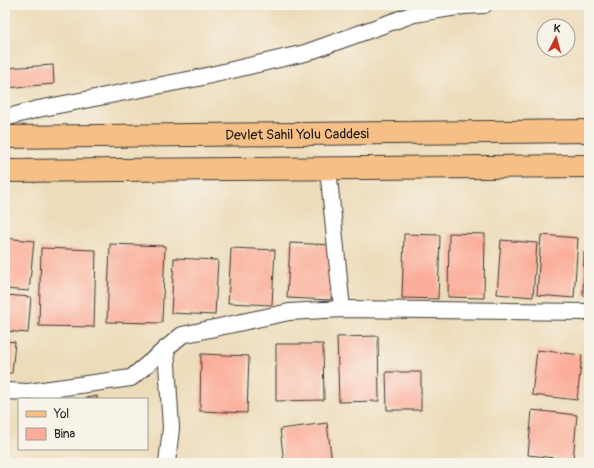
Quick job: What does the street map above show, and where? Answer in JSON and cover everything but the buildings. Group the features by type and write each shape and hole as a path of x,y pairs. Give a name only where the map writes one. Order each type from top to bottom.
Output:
{"main road":[{"name":"Devlet Sahil Yolu Caddesi","path":"5,137 589,132"},
{"path":"5,171 589,166"}],"street":[{"path":"5,118 38,109 198,78 306,53 414,14 463,6 484,5"},
{"path":"328,168 342,309"},
{"path":"5,391 28,392 131,378 182,335 289,312 342,309 589,312"},
{"path":"166,348 171,428 167,463"}]}
